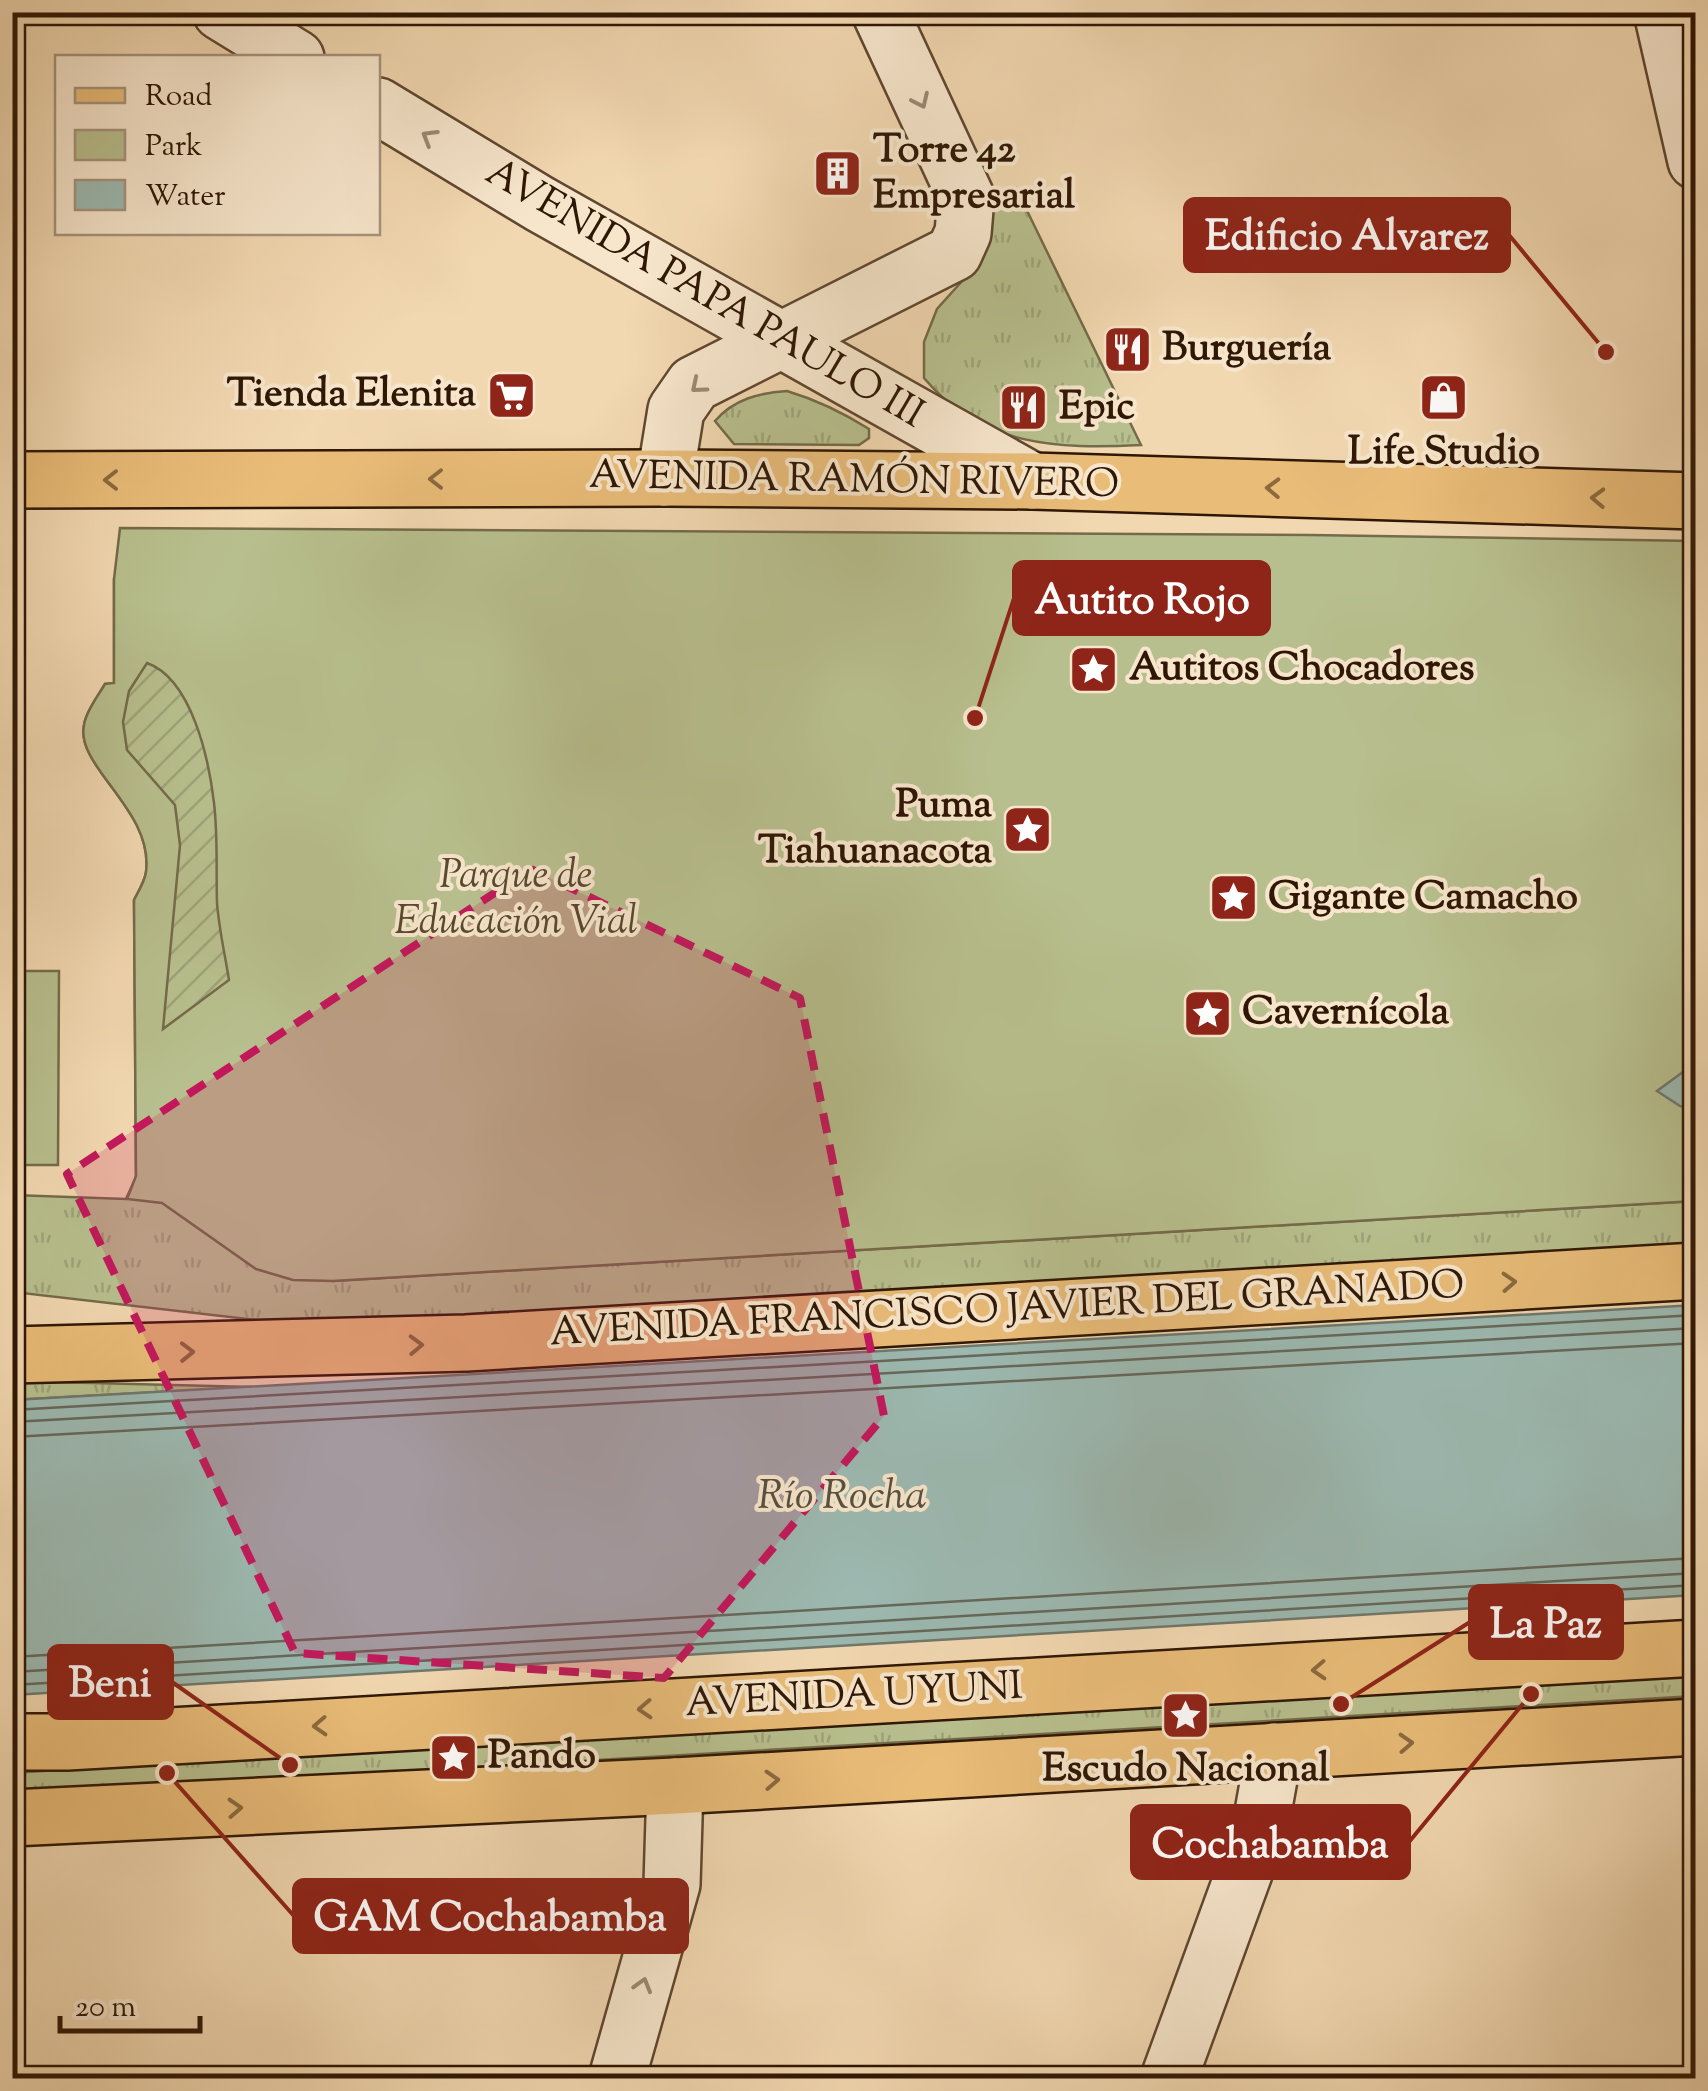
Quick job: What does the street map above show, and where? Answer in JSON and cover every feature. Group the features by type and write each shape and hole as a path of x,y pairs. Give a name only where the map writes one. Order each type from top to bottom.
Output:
{"main road":[{"name":"AVENIDA RAMÓN RIVERO","path":"12,480 666,478 1032,482 1696,500"},
{"name":"AVENIDA FRANCISCO JAVIER DEL GRANADO","path":"12,1355 486,1342 1696,1271"},
{"path":"12,1333 90,1354"},
{"name":"AVENIDA UYUNI","path":"12,1746 1696,1648"},
{"name":"AVENIDA UYUNI","path":"12,1821 1696,1727"}],"street":[{"path":"221,12 291,55"},
{"path":"666,478 676,410 694,384 954,253 963,233 966,198 880,12"},
{"path":"1662,12 1696,161"},
{"name":"AVENIDA PAPA PAULO III","path":"380,107 540,204 1032,482"},
{"path":"1170,2078 1260,1829 1274,1751"},
{"path":"617,2078 672,1884 674,1786"}],"highlighted area":[{"path":"531,869 800,998 884,1416 664,1678 295,1653 67,1174"}],"green space":[{"path":"1016,188 1141,445 1051,444 996,431 947,401 924,378 924,342 937,309 972,270 991,197"},
{"path":"787,391 849,417 869,429 869,438 859,445 734,444 715,421 748,398"},
{"name":"Parque de Educación Vial","path":"120,528 1695,541 1695,1201 333,1281 293,1280 256,1269 162,1203 127,1199 136,1176 134,900 145,875 145,850 128,809 84,741 90,709 105,684 114,683 114,579"},
{"path":"167,573 333,1281 1695,1201 1695,1248 477,1322 265,1321 13,1292 13,1195 126,1199 136,1177 134,900 145,875 145,850 128,809 91,757 84,741 84,725 105,684 114,683 114,579"},
{"path":"147,663 163,672 187,703 208,765 214,803 217,903 229,980 163,1029 180,845 175,805 127,750 123,722 129,691"},
{"path":"13,971 59,971 58,1165 13,1165"},
{"path":"13,1381 252,1387 13,1400"},
{"path":"1695,1672 1695,1696 13,1794 13,1773 603,1734"}],"water":[{"path":"1695,1067 1695,1109 1680,1106 1657,1091"},
{"name":"Río Rocha","path":"1695,1305 1695,1595 13,1695 13,1400"}],"place":[{"name":"Torre 42 Empresarial","path":"838,174"},
{"name":"Burguería","path":"1127,349"},
{"name":"Edificio Alvarez","path":"1606,352"},
{"name":"Tienda Elenita","path":"511,395"},
{"name":"Life Studio","path":"1444,398"},
{"name":"Epic","path":"1024,408"},
{"name":"Autitos Chocadores","path":"1094,669"},
{"name":"Autito Rojo","path":"975,718"},
{"name":"Puma Tiahuanacota","path":"1027,829"},
{"name":"Gigante Camacho","path":"1233,898"},
{"name":"Cavernícola","path":"1207,1013"},
{"name":"Cochabamba","path":"1531,1694"},
{"name":"La Paz","path":"1341,1704"},
{"name":"Escudo Nacional","path":"1186,1715"},
{"name":"Pando","path":"453,1757"},
{"name":"Beni","path":"290,1765"},
{"name":"GAM Cochabamba","path":"167,1773"}]}
